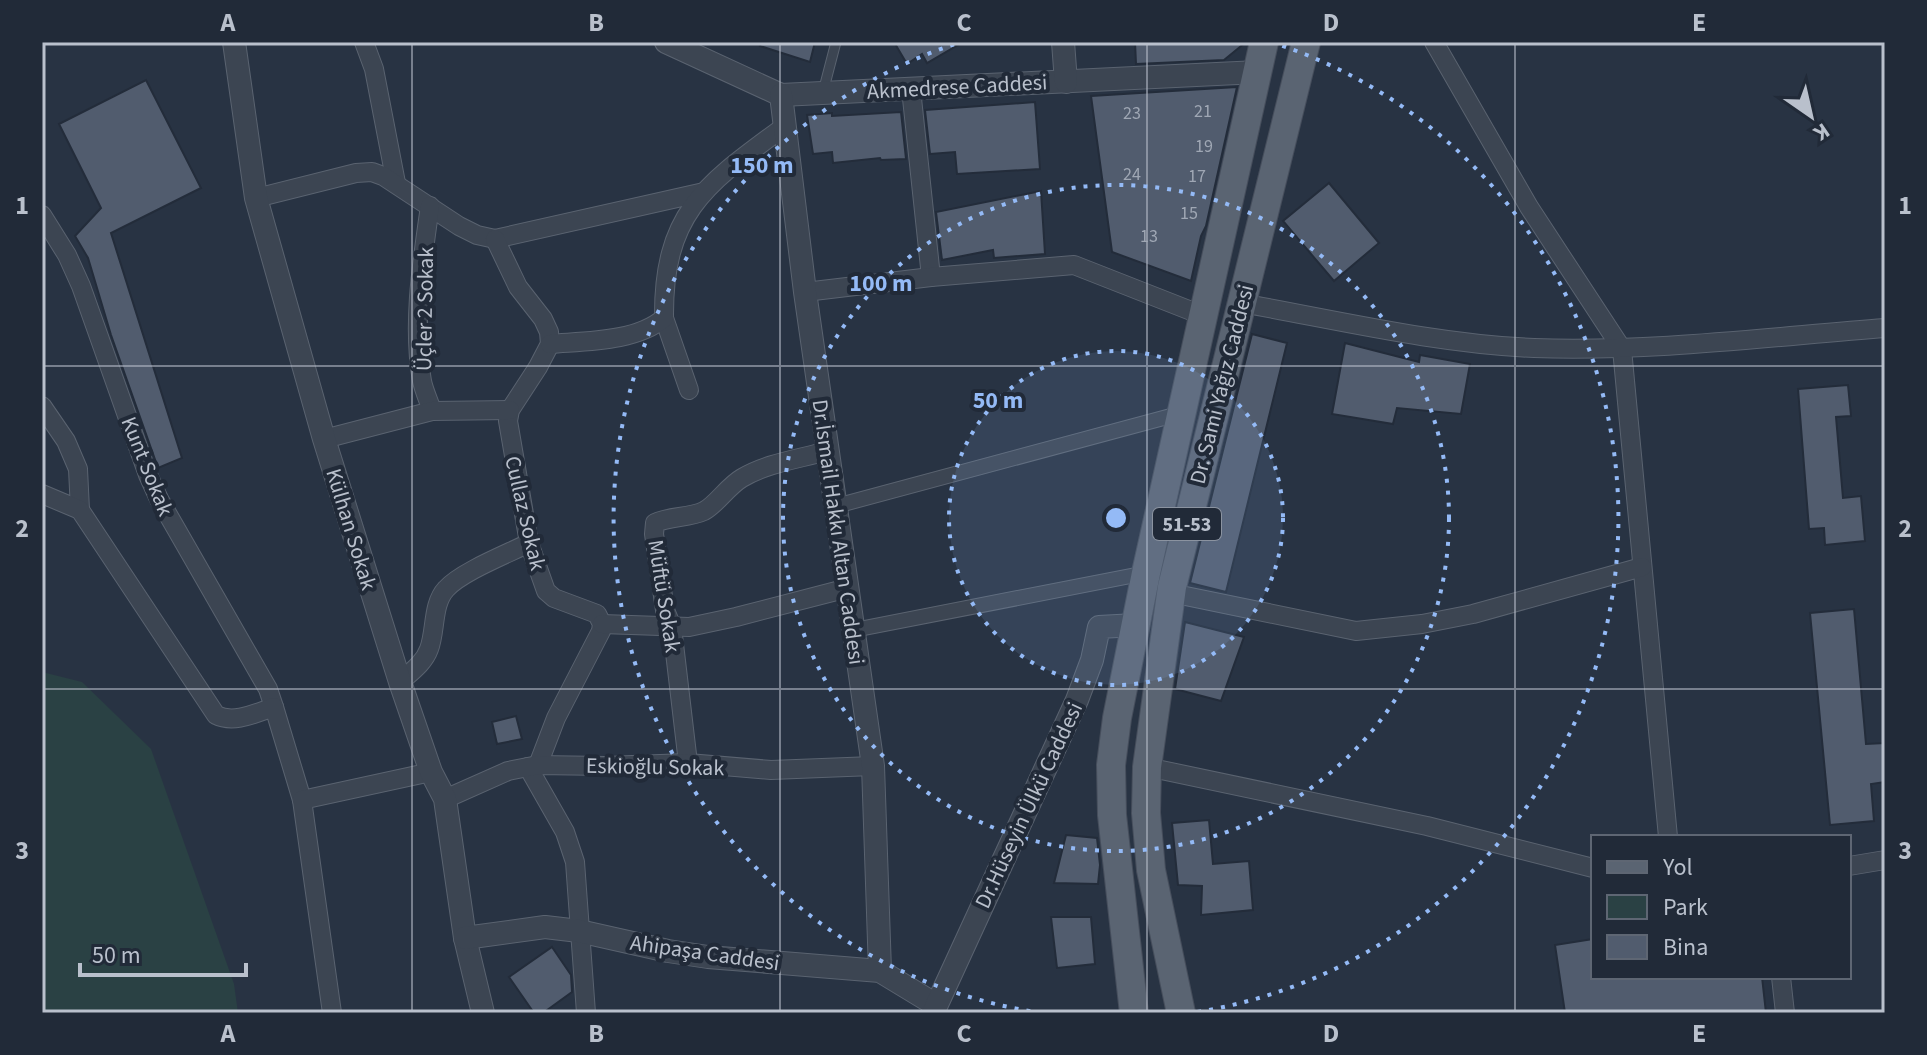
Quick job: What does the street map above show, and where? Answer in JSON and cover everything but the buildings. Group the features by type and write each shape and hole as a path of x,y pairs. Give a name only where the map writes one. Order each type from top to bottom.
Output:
{"main road":[{"name":"Dr. Sami Yağız Caddesi","path":"1134,1013 1112,815 1111,765 1117,718 1146,573 1264,42"},
{"name":"Dr. Sami Yağız Caddesi","path":"1181,1013 1151,870 1146,813 1147,767 1171,593 1306,42"}],"street":[{"name":"Külhan Sokak","path":"234,42 256,198 324,439 400,682 431,772 445,799 465,938 483,1013"},
{"path":"364,42 374,69 396,183"},
{"name":"Akmedrese Caddesi","path":"666,42 781,95 1258,72"},
{"path":"1063,42 1066,82"},
{"path":"1434,42 1529,207 1622,349 1668,835"},
{"path":"911,89 931,277"},
{"name":"Dr.İsmail Hakkı Altan Caddesi","path":"781,95 805,292 873,766 880,971"},
{"path":"689,390 664,318 665,276 671,248 684,218 704,192 729,167 785,126"},
{"path":"256,198 356,173 372,172 396,183 477,235 495,239 704,192"},
{"name":"Üçler 2 Sokak","path":"430,206 420,289 419,347 423,384 432,411"},
{"name":"Kunt Sokak","path":"42,215 67,255 81,286 159,499 268,689 302,800 332,1013"},
{"path":"324,439 432,411 510,410 550,344 549,332 543,319 518,287 495,239"},
{"path":"805,292 1074,265 1204,316"},
{"path":"1241,303 1451,341 1532,348 1622,349 1885,328"},
{"path":"550,344 604,339 646,330 664,318"},
{"path":"42,406 66,441 78,469 80,510 216,715 225,719 239,718 274,707"},
{"name":"Cullaz Sokak","path":"510,410 510,439 529,543 546,591 554,598 597,614 602,624"},
{"path":"836,506 1182,413"},
{"name":"Müftü Sokak","path":"688,763 672,627 665,610 655,523 709,509 733,484 763,467 827,451"},
{"path":"42,494 80,510"},
{"path":"400,682 423,661 429,650 438,604 444,590 529,543"},
{"path":"1171,593 1356,631 1422,624 1473,614 1642,567"},
{"path":"854,630 1146,573"},
{"path":"586,1013 575,862 565,832 533,766 602,624 672,627 708,623 848,588"},
{"name":"Dr.Hüseyin Ülkü Caddesi","path":"935,1009 1077,700 1092,660 1099,627 1136,625"},
{"name":"Eskioğlu Sokak","path":"445,799 508,771 533,766 688,763 771,770 873,766"},
{"path":"1147,767 1427,826 1591,867"},
{"path":"302,800 431,772"},
{"path":"1851,866 1885,860"},
{"name":"Ahipaşa Caddesi","path":"465,938 545,927 708,957 880,971 935,1009"},
{"path":"1781,979 1785,1013"}],"lane":[{"path":"823,92 836,42"}],"green space":[{"path":"42,672 82,682 151,749 234,984 238,1013 42,1013"}]}
